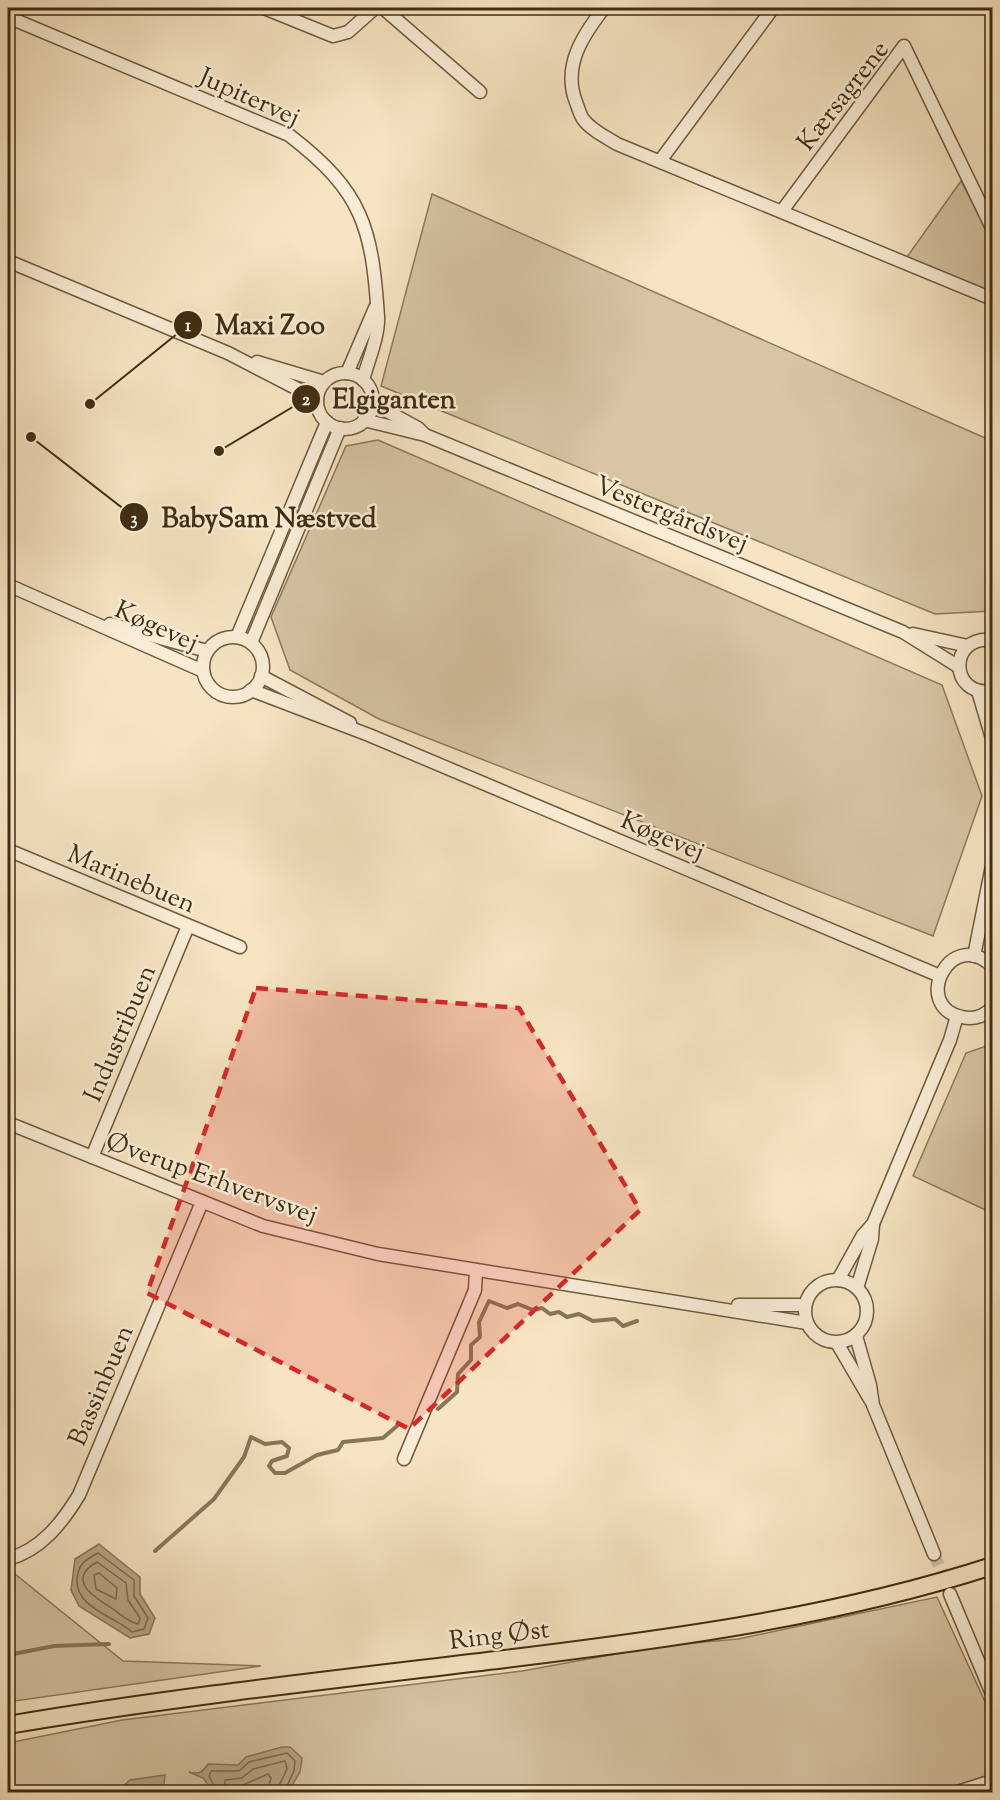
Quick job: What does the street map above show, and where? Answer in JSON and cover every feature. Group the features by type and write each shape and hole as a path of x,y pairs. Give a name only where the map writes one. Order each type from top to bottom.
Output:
{"main road":[{"name":"Ring Øst","path":"8,1725 123,1706 649,1641 738,1627 856,1602 993,1566"}],"street":[{"path":"264,8 333,36 348,32 375,8"},
{"path":"383,8 480,92"},
{"path":"604,8 582,38 575,53 571,76 573,94 582,119 598,133 617,144 990,298 993,297"},
{"path":"660,161 773,8"},
{"name":"Jupitervej","path":"8,17 289,135 307,148 343,185 358,209 372,249 377,282 375,307 347,373"},
{"name":"Kærsagrene","path":"782,211 904,46 993,228"},
{"path":"8,261 228,353 317,399"},
{"name":"Jupitervej","path":"363,380 378,317 375,307"},
{"path":"228,353 324,382"},
{"path":"339,373 347,373 363,380 368,386 372,403 364,420 353,427 340,428 327,422 321,416 317,399 324,382 339,373"},
{"name":"Vestergårdsvej","path":"372,403 418,428 425,435"},
{"name":"Vestergårdsvej","path":"364,420 425,435 903,632 959,667"},
{"path":"237,637 327,422"},
{"path":"251,643 340,428"},
{"name":"Køgevej","path":"8,585 203,670"},
{"name":"Køgevej","path":"93,621 207,651"},
{"name":"Vestergårdsvej","path":"903,632 968,646"},
{"path":"237,637 251,643 262,661 261,676 251,690 235,697 225,696 210,687 203,670 207,651 217,641 237,637"},
{"path":"993,640 975,641 968,646 960,659 959,667 965,682 978,691 993,691"},
{"name":"Køgevej","path":"261,676 369,735"},
{"name":"Køgevej","path":"251,690 369,735 940,976"},
{"path":"978,691 993,738"},
{"name":"Marinebuen","path":"8,850 240,947"},
{"path":"974,956 993,866"},
{"name":"Industribuen","path":"92,1157 188,926"},
{"path":"993,966 974,956 953,960 940,976 940,999 957,1016 973,1018 993,1008"},
{"path":"857,1288 872,1239 873,1224 950,1040 957,1016"},
{"name":"Øverup Erhvervsvej","path":"8,1123 262,1226 300,1237 378,1254 807,1323"},
{"name":"Bassinbuen","path":"8,1559 39,1544 64,1520 79,1495 202,1202"},
{"path":"838,1280 863,1234 873,1224"},
{"path":"404,1459 475,1290 476,1270"},
{"path":"829,1280 838,1280 857,1288 867,1306 863,1328 856,1336 837,1343 819,1338 807,1323 805,1305 813,1289 829,1280"},
{"name":"Øverup Erhvervsvej","path":"707,1306 805,1305"},
{"path":"856,1336 870,1385 873,1405"},
{"path":"837,1343 873,1405 934,1554"},
{"path":"950,1594 993,1694"},
{"path":"958,1792 993,1781"}],"highlighted area":[{"path":"256,988 519,1008 640,1210 409,1429 147,1293"}],"shaded area":[{"path":"961,181 992,240 992,289 988,292 907,257"},
{"path":"432,194 992,441 992,611 935,614 381,386"},
{"path":"378,440 942,685 982,796 933,936 379,719 290,670 271,617 346,446"},
{"path":"992,1044 992,1117 987,1151 992,1155 992,1213 913,1176 966,1053"},
{"path":"15,1574 123,1661 261,1666 8,1702 8,1575"},
{"path":"937,1597 992,1717 992,1774 936,1792 8,1792 8,1743 122,1720 522,1671 660,1646 738,1639"}],"water":[{"path":"99,1544 140,1577 140,1594 155,1618 149,1634 130,1638 79,1606 71,1590 75,1559"},
{"path":"290,1747 302,1758 300,1772 288,1792 214,1792 203,1778 189,1772 200,1772 208,1764 238,1765 246,1757"},
{"path":"165,1775 163,1792 117,1792 130,1780"}],"waterway":[{"path":"438,1409 457,1392 458,1374 471,1360 471,1345 480,1337 479,1322 489,1301 507,1308 518,1304 533,1310 542,1308 550,1314 559,1312 567,1317 579,1314 593,1321 615,1319 623,1326 637,1321"},
{"path":"155,1551 214,1499 244,1457 251,1437 265,1444 282,1442 289,1448 287,1456 272,1461 269,1466 275,1473 285,1473 317,1455 338,1450 343,1442 383,1438 397,1426"},
{"path":"8,1655 54,1646 109,1644"}],"tunnel":[{"path":"934,1554 948,1587"}],"place":[{"name":"Maxi Zoo","path":"90,404"},
{"name":"BabySam Næstved","path":"31,437"},
{"name":"Elgiganten","path":"219,451"}]}
